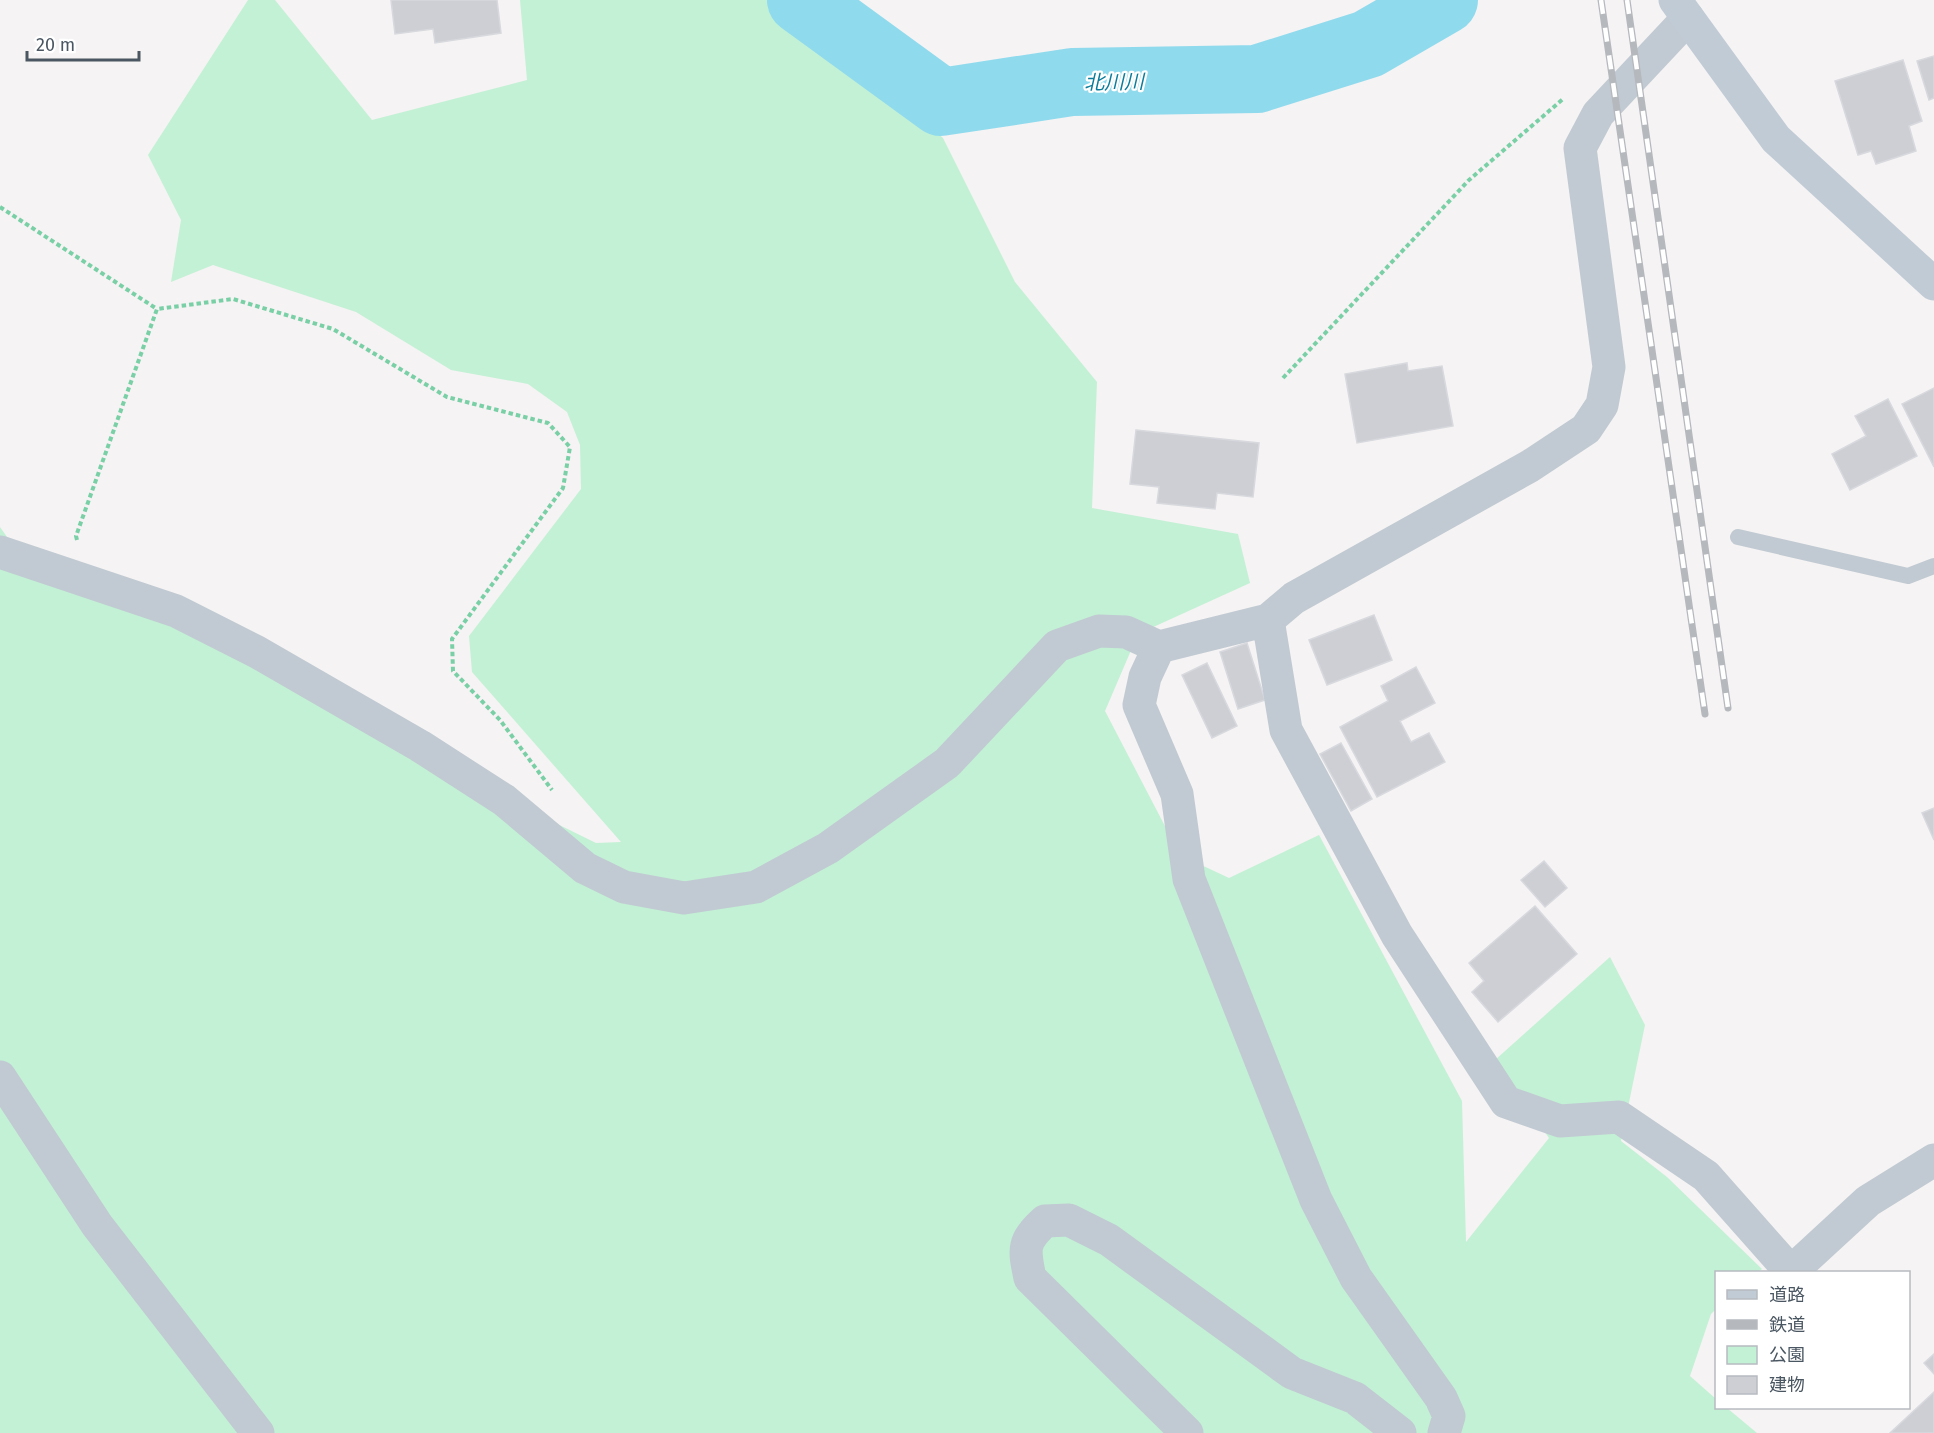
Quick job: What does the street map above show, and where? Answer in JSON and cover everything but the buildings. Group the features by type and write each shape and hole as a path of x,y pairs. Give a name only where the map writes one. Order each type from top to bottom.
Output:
{"street":[{"path":"0,552 176,611 277,663 420,746 504,800 585,868 624,887 684,898 756,887 828,848 948,763 1057,646 1099,631 1126,632 1160,647 1268,620 1294,598 1530,466 1586,429 1602,405 1609,367 1580,148 1598,114 1682,9 1776,139 1934,284"},
{"path":"1268,620 1286,730 1397,935 1506,1102 1560,1120 1618,1117 1706,1176 1790,1271"},
{"path":"1160,647 1145,676 1139,705 1178,794 1189,879 1316,1200 1356,1278 1441,1398 1449,1416 1444,1433"},
{"path":"0,1077 97,1225 258,1433"},
{"path":"1792,1271 1868,1202 1934,1160"},
{"path":"1186,1433 1030,1278 1025,1254 1030,1235 1045,1221 1069,1220 1109,1240 1292,1373 1355,1398 1400,1433"}],"lane":[{"path":"1738,537 1908,576 1934,566"}],"path":[{"path":"1283,378 1469,180 1566,96"},
{"path":"0,207 157,309 233,299 333,329 447,397 548,423 570,447 563,488 452,639 453,671 500,720 554,793"},
{"path":"87,582 76,536 157,309"}],"green space":[{"path":"248,0 275,0 372,120 527,80 520,0 786,0 943,138 1015,282 1097,382 1092,508 1238,534 1250,583 1138,634 1105,711 1180,855 1229,878 1319,835 1462,1101 1466,1242 1549,1138 1495,1060 1610,957 1645,1025 1621,1141 1667,1177 1762,1269 1759,1271 1715,1271 1715,1310 1711,1314 1690,1376 1715,1398 1715,1409 1728,1409 1757,1433 0,1433 0,527 23,560 218,635 386,740 596,843 621,842 472,672 469,636 581,489 580,445 567,412 528,384 451,370 356,312 213,265 171,282 181,220 148,155"}],"waterway":[{"name":"北川川","path":"801,0 941,102 1072,82 1257,79 1368,44 1444,0"}],"railway":[{"path":"1601,0 1705,714"},
{"path":"1627,0 1728,708"}]}
